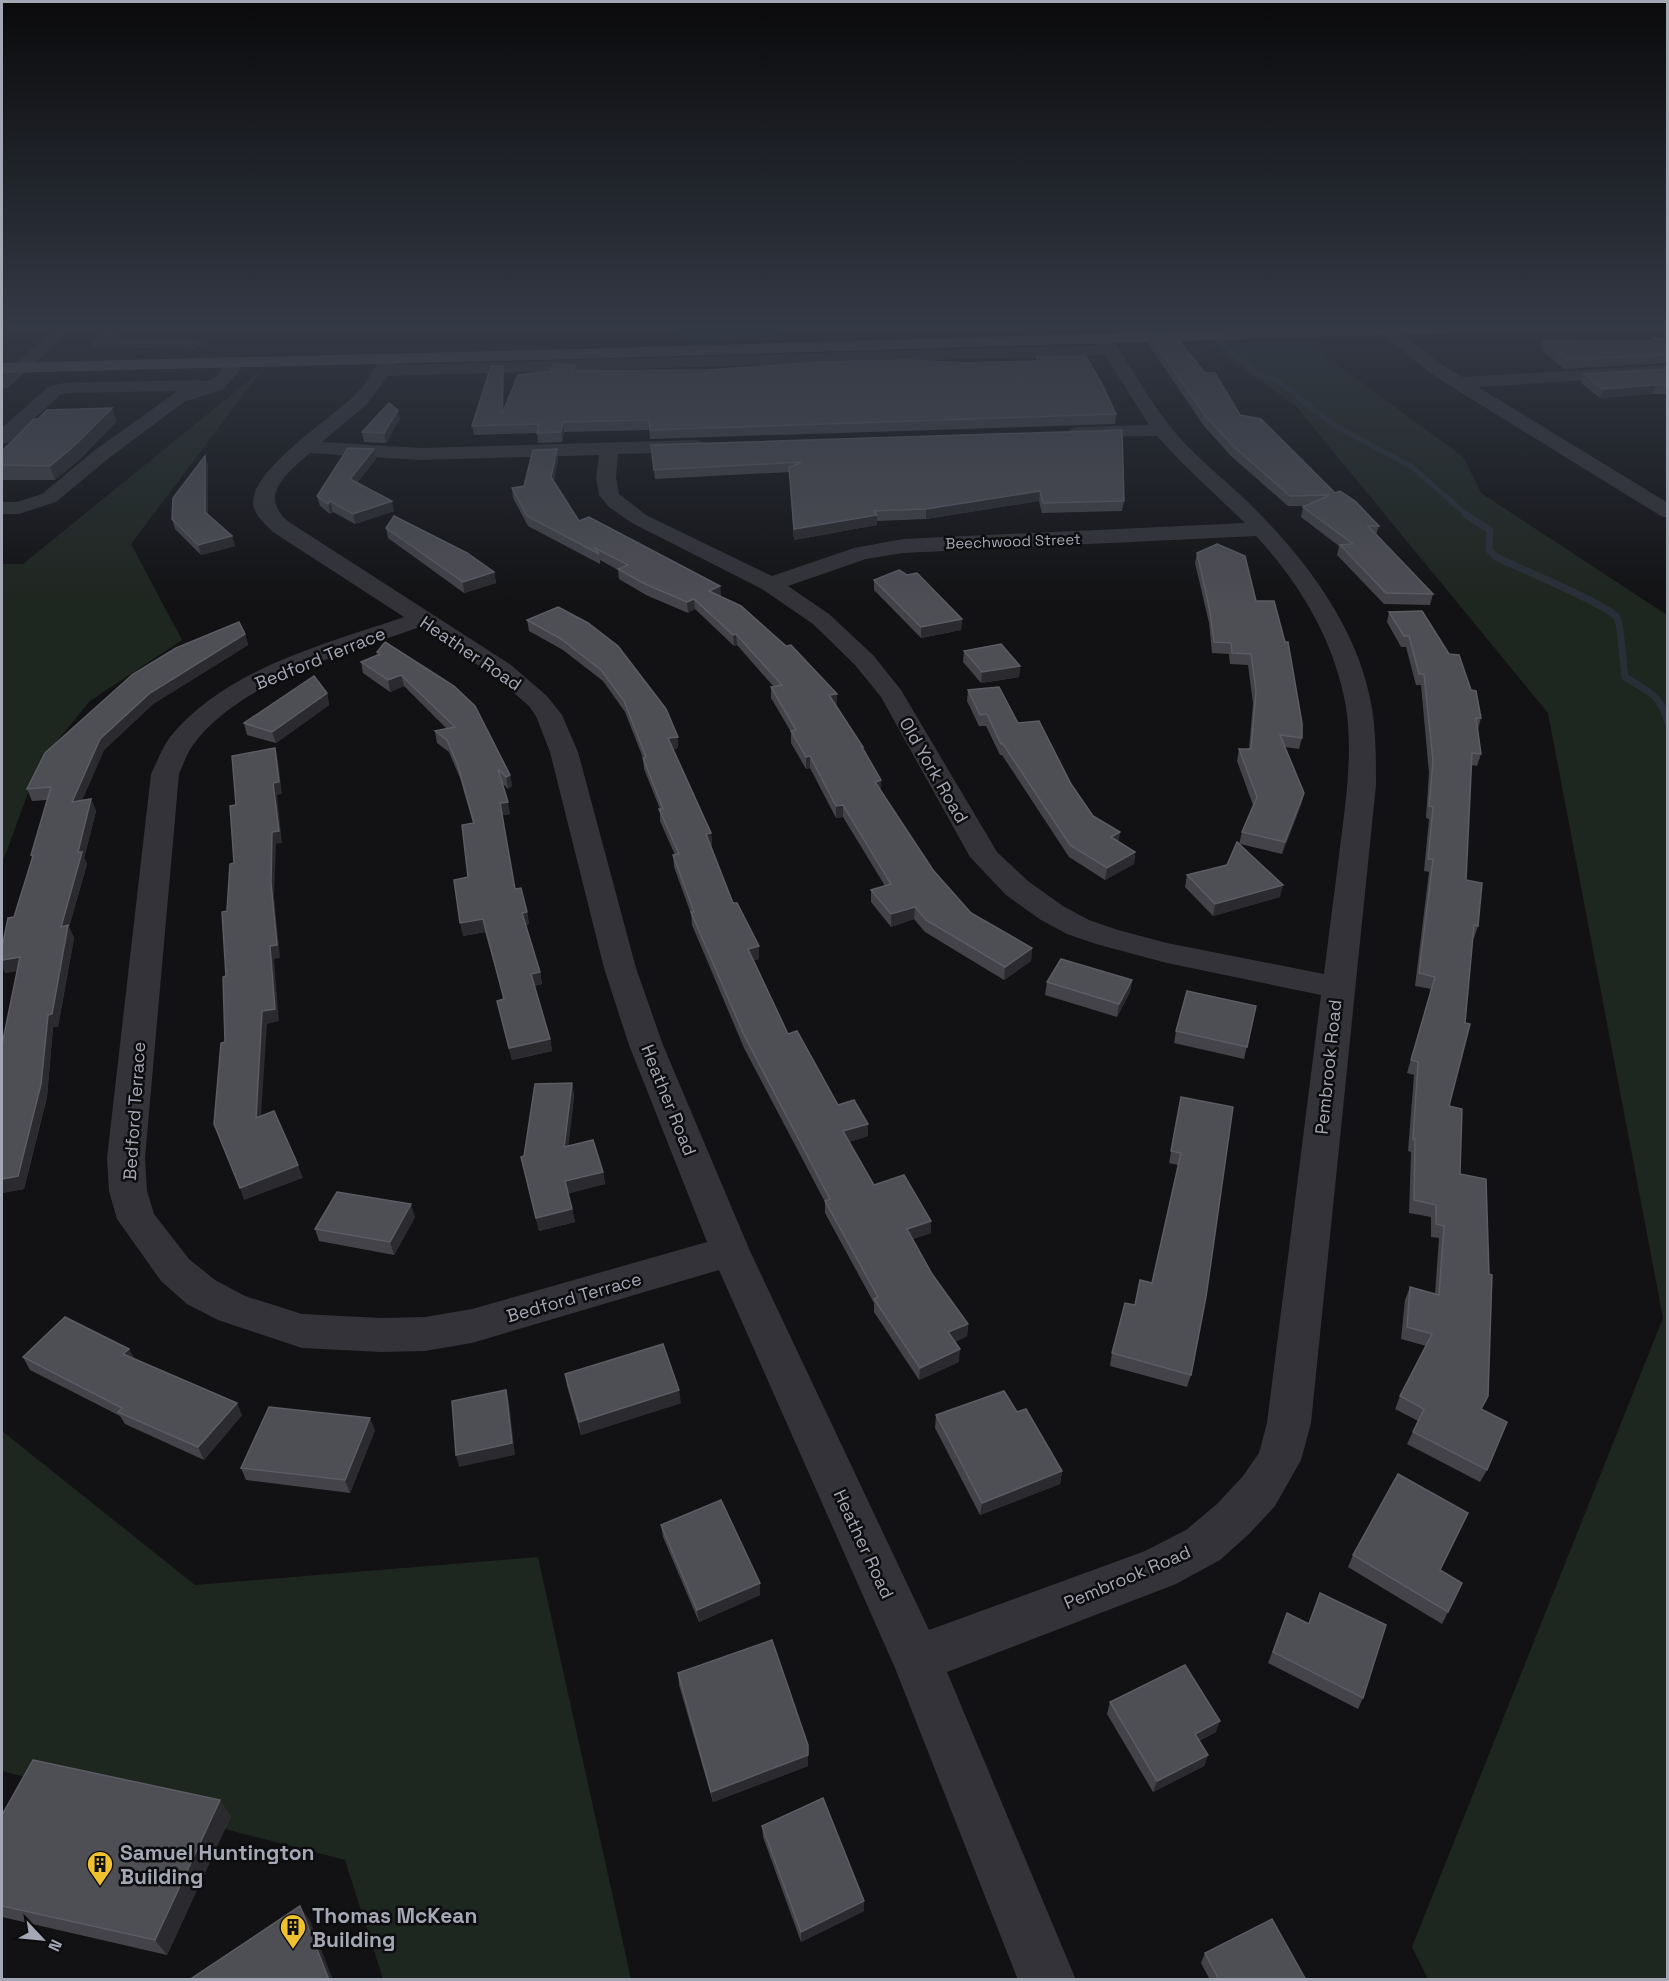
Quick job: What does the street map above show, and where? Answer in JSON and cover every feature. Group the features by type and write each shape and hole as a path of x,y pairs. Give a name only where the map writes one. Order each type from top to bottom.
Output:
{"street":[{"path":"2,438 22,419"},
{"path":"2,508 19,508 49,498 150,419"},
{"name":"Heather Road","path":"337,419 305,447 279,474 264,496 264,507 269,517 420,619 502,670 537,700 558,731 620,968 632,1004 730,1251 917,1659 1047,1980"},
{"name":"Pembrook Road","path":"917,1659 1159,1568 1203,1545 1233,1519 1259,1491 1279,1460 1289,1423 1364,759 1360,706 1345,656 1325,614 1299,571 1262,529 1206,476 1156,419"},
{"path":"1517,419 1668,512"},
{"path":"1057,434 1163,430"},
{"path":"305,447 422,454 716,445"},
{"name":"Old York Road","path":"609,448 606,478 609,495 616,503 639,519 770,584 828,626 879,677 985,857 1000,874 1025,894 1052,913 1078,927 1127,943 1337,987"},
{"path":"23,485 66,484"},
{"name":"Beechwood Street","path":"770,584 862,553 903,546 1262,529"},
{"name":"Bedford Terrace","path":"420,619 262,679 199,721 184,735 168,762 126,1158 128,1191 136,1219 175,1270 201,1292 232,1308 266,1321 302,1331 339,1334 425,1334 472,1326 730,1251"}],"shaded area":[{"path":"201,419 225,419 131,544 182,640 90,701 39,763 2,864 2,564 23,564"},
{"path":"1307,419 1412,419 1463,457 1481,493 1667,615 1667,1979 1428,1979 1412,1947 1663,1318 1548,713"},
{"path":"2,1431 195,1585 538,1557 631,1979 383,1979 345,1860 2,1771"}],"building":[{"path":"34,419 101,419 50,466 2,465 2,451"},
{"path":"374,419 392,419 384,433 362,432"},
{"path":"474,419 957,419 650,430 649,420 563,422 561,432 537,433 539,424 472,426"},
{"path":"1208,419 1261,419 1335,493 1340,491 1355,501 1379,526 1368,526 1433,594 1386,593 1340,545 1353,544 1303,507 1330,495 1290,496 1233,446"},
{"path":"1122,430 1124,501 1043,503 1040,491 926,509 874,511 877,515 794,529 789,467 803,462 654,470 651,445"},
{"path":"348,448 374,449 350,479 392,501 353,514 330,501 328,504 317,496"},
{"path":"557,449 551,477 579,521 589,517 720,586 709,591 741,606 786,646 791,645 837,694 829,695 863,747 881,780 875,782 933,870 971,913 1032,948 1005,967 926,920 915,907 891,914 871,890 891,884 843,805 836,806 810,756 806,757 791,731 796,730 771,687 782,685 736,634 733,635 694,599 687,602 645,584 618,569 628,565 595,548 599,554 527,516 512,488 524,486 533,450"},
{"path":"205,456 205,512 232,536 198,545 172,519 173,498"},
{"path":"394,516 467,553 494,572 463,582 386,528"},
{"path":"1217,544 1245,556 1256,601 1274,601 1285,642 1288,642 1302,723 1302,738 1280,735 1304,793 1285,842 1242,832 1257,797 1239,749 1251,749 1256,691 1251,654 1232,653 1231,643 1214,642 1197,553"},
{"path":"899,570 907,575 917,573 962,619 921,627 874,580"},
{"path":"558,607 588,623 618,646 666,709 678,737 668,738 711,833 706,834 733,903 737,903 759,946 748,949 788,1034 797,1031 838,1105 854,1100 868,1124 843,1131 874,1185 904,1175 931,1221 907,1229 932,1274 968,1324 948,1332 960,1349 920,1368 874,1299 878,1297 825,1201 830,1199 744,1035 691,912 694,912 673,855 679,854 659,809 663,809 624,701 601,670 561,639 527,620"},
{"path":"1422,611 1449,654 1459,655 1471,690 1476,691 1481,718 1476,718 1481,754 1472,753 1466,880 1482,883 1478,926 1474,925 1465,1023 1470,1024 1449,1106 1462,1109 1460,1174 1486,1179 1489,1274 1492,1275 1488,1396 1481,1409 1507,1422 1487,1470 1413,1432 1424,1409 1400,1396 1432,1334 1407,1327 1410,1287 1439,1295 1444,1226 1436,1224 1436,1205 1414,1200 1415,1139 1413,1139 1418,1062 1411,1060 1435,977 1419,973 1433,859 1428,859 1433,807 1429,806 1433,761 1424,674 1419,674 1409,636 1404,636 1389,612"},
{"path":"239,622 245,634 150,693 100,739 72,802 91,799 78,852 82,852 61,927 68,925 52,1014 48,1015 41,1084 18,1176 2,1179 2,1045 20,957 2,960 2,948 8,918 14,917 51,787 27,789 45,753 133,674 176,648"},
{"path":"385,642 454,686 475,706 510,775 506,777 498,769 508,802 500,803 515,889 521,888 527,912 522,913 540,972 531,974 550,1039 509,1048 497,1001 504,999 483,919 460,923 454,880 468,877 462,825 474,823 458,766 447,740 435,731 455,727 401,675 388,680 361,662 380,654 377,652"},
{"path":"1001,644 1020,666 982,672 964,651"},
{"path":"314,676 327,693 272,732 244,723"},
{"path":"999,687 1018,723 1039,721 1071,784 1093,816 1120,832 1111,837 1135,852 1107,868 1070,845 1001,744 987,714 980,715 968,690"},
{"path":"275,748 279,782 273,783 279,831 272,832 271,883 277,945 270,946 275,1009 262,1011 256,1118 274,1111 298,1165 240,1188 214,1124 221,1043 225,1042 223,977 226,976 222,912 227,911 230,864 234,863 230,806 236,805 232,756"},
{"path":"1237,842 1283,885 1215,904 1187,875 1227,865"},
{"path":"1061,959 1132,980 1119,1004 1047,982"},
{"path":"1187,991 1256,1006 1247,1047 1176,1031"},
{"path":"572,1083 564,1147 593,1140 603,1172 565,1181 572,1209 536,1218 521,1157 524,1156 535,1084"},
{"path":"1181,1097 1233,1107 1206,1297 1191,1375 1112,1353 1125,1303 1135,1305 1140,1280 1152,1283 1181,1153 1171,1151"},
{"path":"337,1192 411,1204 390,1242 315,1229"},
{"path":"65,1317 129,1349 123,1354 237,1403 198,1447 118,1412 122,1408 23,1357"},
{"path":"663,1344 679,1390 579,1422 565,1374"},
{"path":"506,1390 512,1443 456,1455 452,1401"},
{"path":"1004,1391 1017,1412 1026,1409 1062,1471 982,1503 936,1415"},
{"path":"269,1407 370,1418 345,1480 241,1468"},
{"path":"1398,1474 1468,1513 1440,1570 1462,1583 1448,1612 1353,1555"},
{"path":"721,1500 760,1583 697,1610 661,1525"},
{"path":"1320,1593 1386,1625 1363,1698 1273,1652 1287,1613 1309,1624"},
{"path":"772,1640 808,1745 808,1755 711,1792 678,1673"},
{"path":"1185,1665 1220,1721 1195,1734 1208,1755 1157,1781 1110,1702"},
{"name":"Samuel Huntington Building","path":"33,1760 220,1800 155,1940 2,1906 2,1815"},
{"path":"823,1798 864,1901 801,1932 762,1826"},
{"path":"300,1906 329,1980 189,1980"},
{"path":"1272,1919 1306,1980 1219,1980 1205,1953"}],"waterway":[{"path":"1326,419 1412,467 1467,515"},
{"path":"1465,514 1490,530 1489,550 1496,557 1579,595 1617,617 1625,677 1647,690 1657,700 1662,706 1668,723"}],"place":[{"name":"Samuel Huntington Building","path":"100,1887"},
{"name":"Thomas McKean Building","path":"293,1950"}]}
